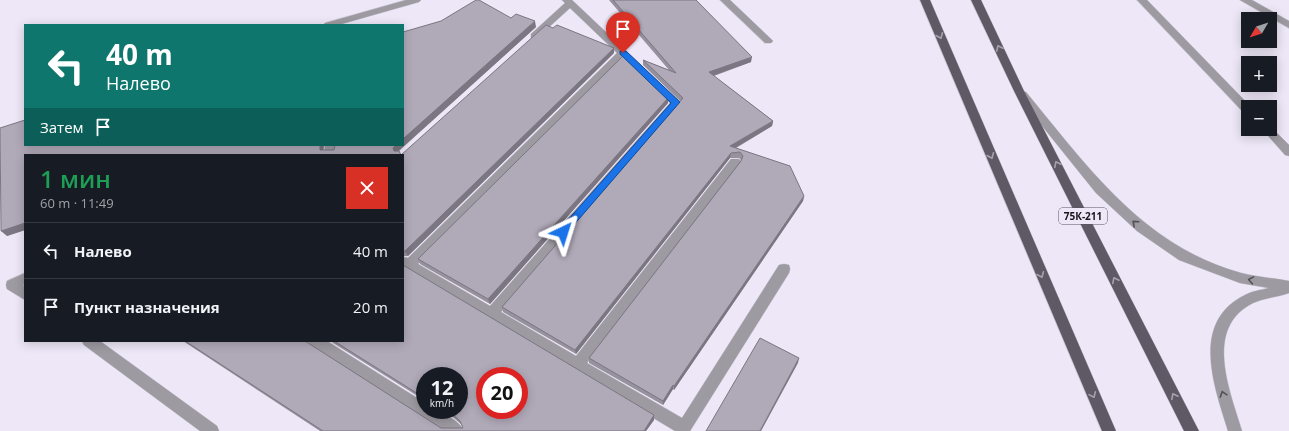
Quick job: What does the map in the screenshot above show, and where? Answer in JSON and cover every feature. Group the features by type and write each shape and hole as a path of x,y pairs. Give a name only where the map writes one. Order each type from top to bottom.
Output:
{"main road":[{"path":"925,0 1109,431"},
{"name":"75К-211","path":"976,0 1019,91 1192,431"}],"lane":[{"path":"332,24 416,0"},
{"path":"725,0 768,41"},
{"path":"1142,0 1241,103"},
{"path":"1245,0 1289,25"},
{"path":"491,314 676,102 569,2 524,45"},
{"path":"623,53 406,264 578,364 683,429 784,269"},
{"path":"1019,91 1100,190 1141,228 1183,256 1240,278 1289,287"},
{"path":"1274,136 1289,152"},
{"path":"578,364 735,162"},
{"path":"24,279 12,285 24,293"},
{"path":"1236,431 1221,386 1216,348 1226,318 1249,299 1289,287"},
{"path":"90,342 212,431"},
{"path":"317,342 457,431"}],"building":[{"path":"476,0 479,0 511,18 516,14 535,21 404,138 404,32 441,21"},
{"path":"613,0 696,0 752,57 709,72 773,121 730,146 790,166 804,196 663,401 589,358 741,161 743,156 740,152 731,153 575,350 502,307 683,98 643,60 676,73"},
{"path":"546,25 553,28 557,25 614,48 405,251 404,154 402,154"},
{"path":"623,56 668,98 488,299 418,259"},
{"path":"24,120 24,146 320,146 320,150 334,150 335,146 395,146 393,148 394,151 399,151 400,154 24,154 24,223 1,231 0,128"},
{"path":"404,266 654,415 644,431 323,431 187,342 307,342 416,412 416,419 427,419 441,428 463,428 458,419 468,419 468,367 416,367 416,393 336,342 404,342"},
{"path":"760,338 799,358 760,431 706,431"}],"route":[{"path":"563,232 676,102 623,53"}]}
